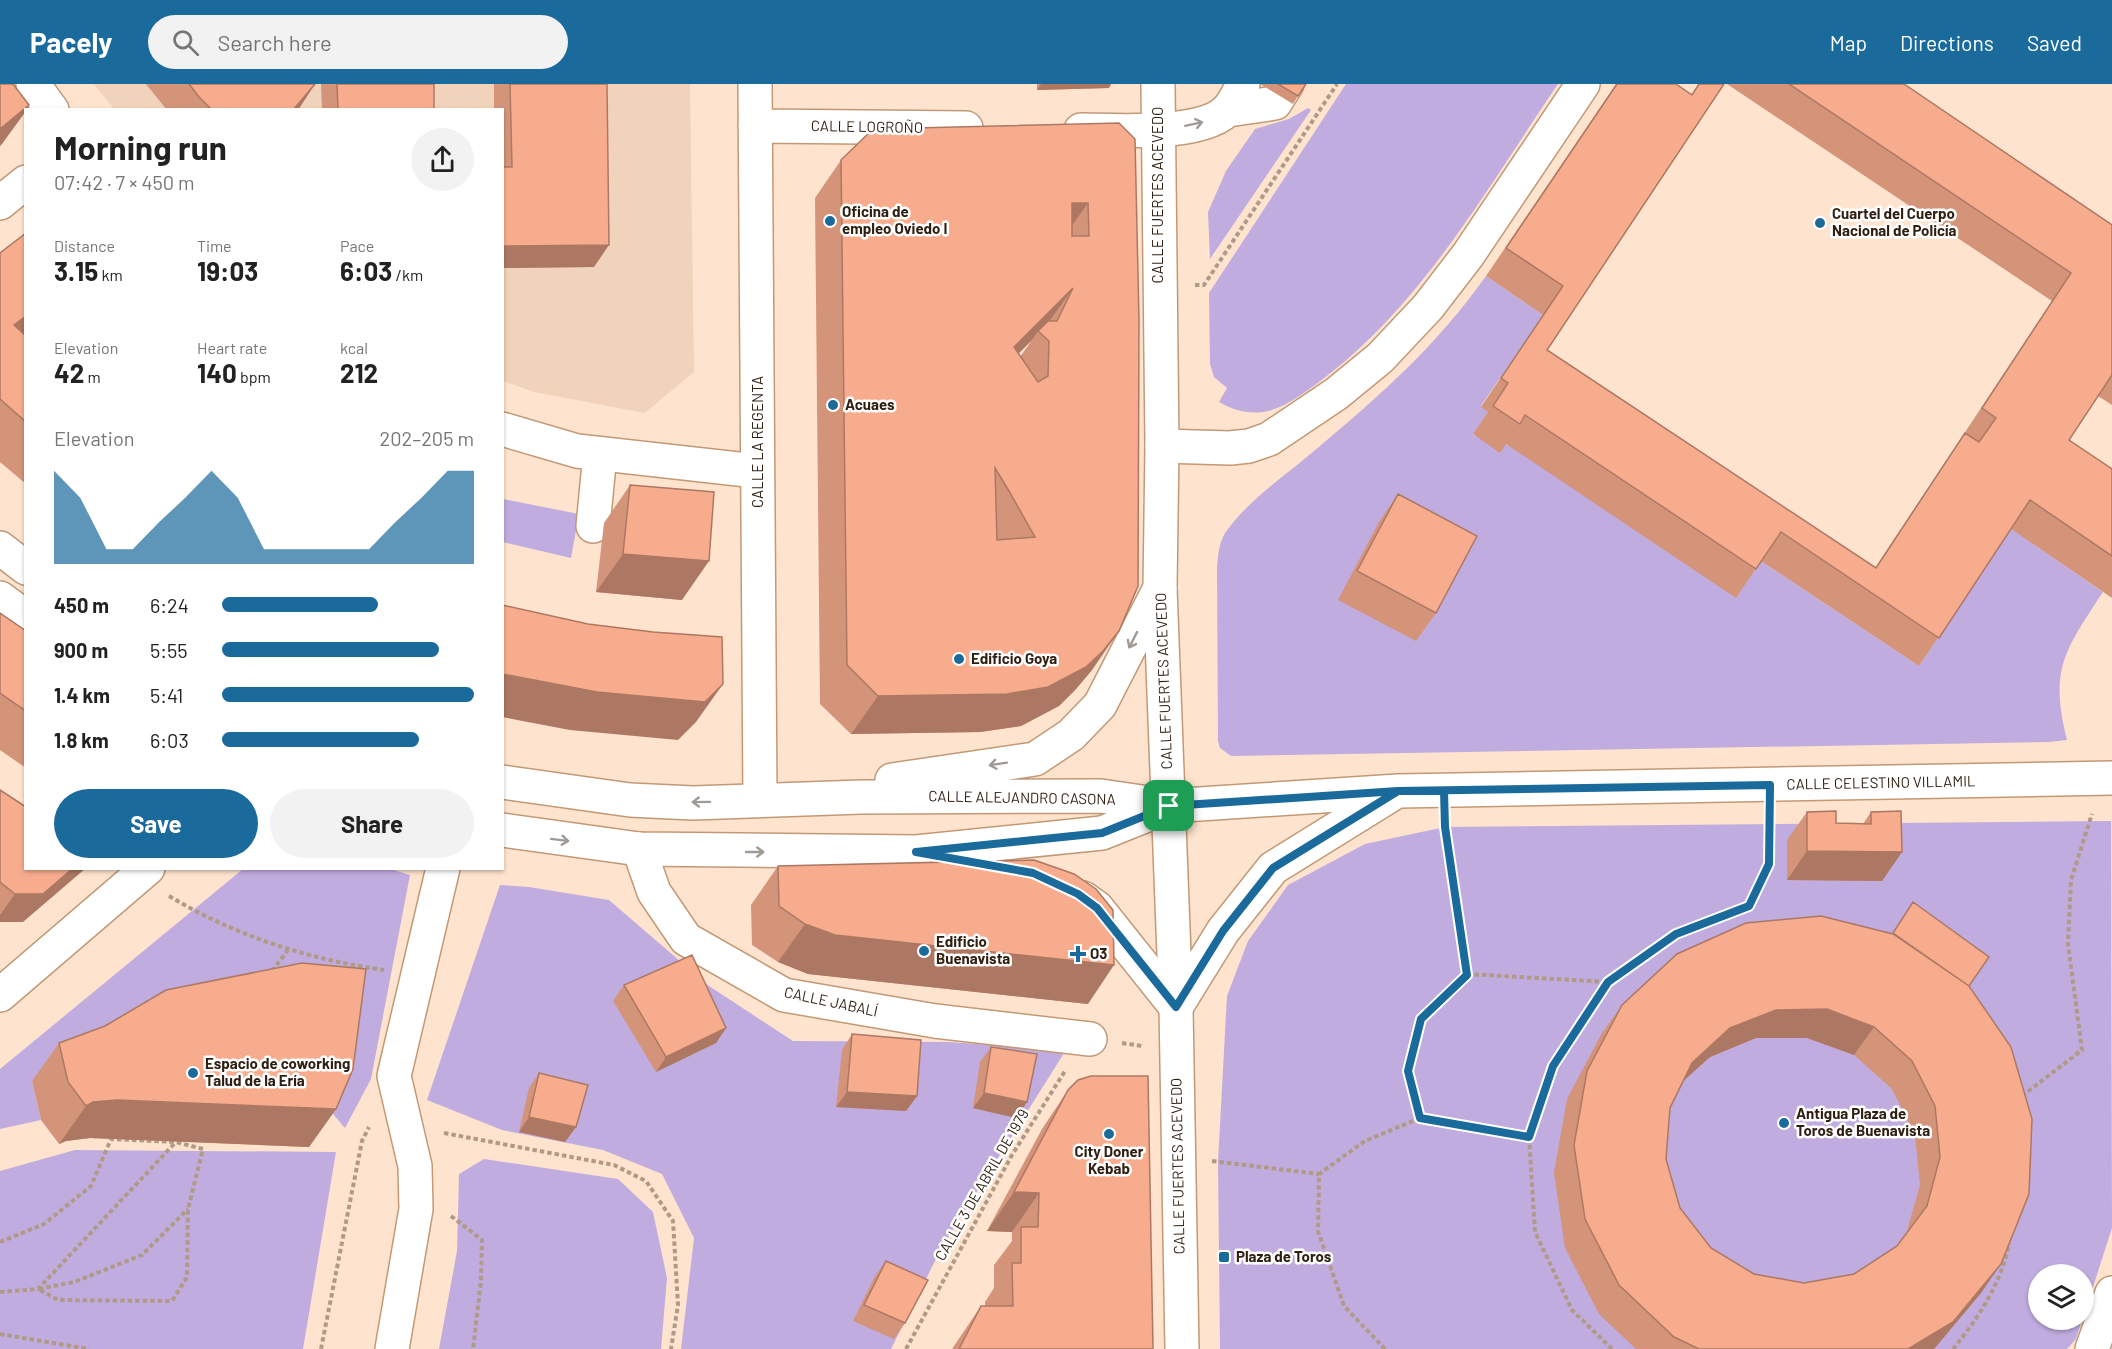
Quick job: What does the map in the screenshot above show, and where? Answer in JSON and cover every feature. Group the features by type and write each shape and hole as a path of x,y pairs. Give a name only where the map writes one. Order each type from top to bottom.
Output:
{"main road":[{"path":"33,84 51,108"},
{"name":"CALLE LA REGENTA","path":"755,84 759,412 756,471 760,528 760,800"},
{"name":"CALLE FUERTES ACEVEDO","path":"1158,84 1158,288 1162,446 1160,588 1176,1007 1182,1349"},
{"path":"1055,129 1158,132 1205,122 1236,97 1275,103 1287,84"},
{"path":"1162,446 1230,448 1249,446 1269,439 1336,394 1380,358 1428,307 1468,255 1583,84"},
{"name":"CALLE LOGROÑO","path":"755,126 996,129"},
{"path":"0,203 24,184"},
{"path":"504,430 576,452 756,471"},
{"path":"593,526 600,454"},
{"path":"0,548 24,566"},
{"name":"CALLE ALEJANDRO CASONA","path":"760,800 1035,759 1071,735 1100,705 1160,588"},
{"path":"0,598 24,616"},
{"name":"CALLE CELESTINO VILLAMIL","path":"1169,806 1398,791 2108,778"},
{"name":"CALLE ALEJANDRO CASONA","path":"504,782 630,800 693,803 760,800 1101,796 1169,806"},
{"path":"1060,886 1097,908 1176,1007 1223,931 1273,868 1398,791"},
{"name":"CALLE ALEJANDRO CASONA","path":"504,830 639,849 916,852 1102,833 1169,806"},
{"name":"CALLE JABALÍ","path":"639,849 654,892 686,939 784,995 935,1021 1090,1039"},
{"name":"CALLE ALEJANDRO CASONA","path":"916,852 1022,871"},
{"path":"392,1349 416,1209 415,1166 394,1076 443,870"},
{"path":"0,995 142,873"},
{"path":"2092,1349 2112,1293"}],"path":[{"path":"1158,288 1204,285 1336,84"},
{"path":"2014,1102 2082,1050 2068,944 2071,880 2108,778"},
{"path":"1612,1349 1572,1310 1535,1232 1529,1137 1553,1066 1608,982 1676,934 1749,906 1769,864 1770,785"},
{"path":"1444,791 1445,827 1467,975"},
{"path":"142,873 206,918 288,950 336,963 417,976"},
{"path":"269,976 288,950"},
{"path":"1420,1118 1408,1071 1421,1019 1467,975 1608,982"},
{"path":"1090,1039 1177,1050"},
{"name":"CALLE 3 DE ABRIL DE 1979","path":"906,1349 1011,1155 1055,1084 1090,1039"},
{"path":"1179,1157 1319,1174 1365,1141 1420,1118 1529,1137"},
{"path":"406,1126 614,1165 646,1180 673,1221 678,1305 671,1349"},
{"path":"0,1242 44,1224 91,1186 111,1139 176,1142 203,1149 188,1209 187,1276 172,1301 58,1300 38,1289"},
{"path":"321,1349 362,1141"},
{"path":"38,1289 176,1142"},
{"path":"1319,1174 1318,1231 1344,1306 1385,1349"},
{"path":"0,1292 38,1289 74,1282 142,1255 188,1209"},
{"path":"416,1209 454,1217 482,1240 481,1281 473,1349"},
{"path":"1953,1349 1978,1319 2007,1258 2011,1234"},
{"path":"0,1334 88,1349"}],"shaded area":[{"path":"94,84 690,84 694,372 645,413 534,392 504,381 504,108 113,108"},
{"path":"1346,84 1558,84 1450,244 1390,318 1356,352 1292,400 1278,408 1263,412 1246,412 1235,409 1219,402 1227,388 1214,377 1210,364 1209,293"},
{"path":"1308,108 1311,110 1210,259 1208,212 1226,171 1255,129 1289,119"},
{"path":"1486,276 1543,315 1481,406 1488,412 1473,435 1505,444 1761,561 1919,666 2010,528 2103,592 2070,646 2060,677 2062,716 2067,740 1231,756 1220,748 1218,741 1217,568 1225,533 1260,496 1344,426 1409,367 1448,324"},
{"path":"504,499 579,514 571,558 504,542"},
{"path":"2111,821 2112,1228 2094,1284 2094,1264 2028,1264 2028,1330 2079,1330 2076,1339 2067,1349 1220,1349 1218,1162 1227,996 1248,941 1288,885 1365,844 1445,827"},
{"path":"242,870 394,870 410,875 371,1079 345,1128 327,1107 32,1081 41,1120 0,1129 0,1069"},
{"path":"500,885 529,887 609,900 709,986 793,1041 949,1042 1066,1050 942,1247 891,1349 681,1349 694,1238 662,1174 603,1150 502,1130 427,1100"},
{"path":"75,1150 336,1152 303,1349 0,1349 0,1171"},
{"path":"484,1159 618,1179 653,1212 667,1278 661,1349 439,1349 457,1251 459,1174"}],"building":[{"path":"0,84 13,84 29,105 0,129"},
{"path":"189,84 315,84 295,108 210,108"},
{"path":"337,84 434,84 434,108 338,108"},
{"path":"510,84 607,84 609,245 504,246 504,167 512,167"},
{"path":"1278,84 1306,84 1298,96"},
{"path":"1617,84 1676,84 1692,95 1699,84 1724,84 1547,350 1876,568 1965,433 1979,442 1996,418 1982,408 2071,273 1789,84 1904,84 2112,225 2112,375 2069,440 2112,469 2112,556 2030,500 1939,638 1781,532 1756,569 1525,415 1520,424 1493,406 1508,383 1501,378 1563,286 1506,248"},
{"path":"1119,123 1135,139 1139,320 1138,586 1119,631 1103,651 1086,667 1048,687 1007,694 878,696 847,665 841,160 873,129","holes":["1072,203 1088,203 1089,236 1072,236","1073,288 1057,321 1048,321 1038,331 1049,341 1048,376 1038,382 1014,347","995,468 1035,537 997,540"]},
{"path":"24,235 24,318 14,325 24,334 24,420 0,399 0,253"},
{"path":"630,485 714,492 709,561 623,554"},
{"path":"1398,494 1477,536 1436,613 1357,571"},
{"path":"504,605 588,624 722,637 723,684 705,702 597,692 504,674"},
{"path":"0,613 24,630 24,710 0,693"},
{"path":"0,790 24,806 24,870 71,870 43,894 15,894 0,882"},
{"path":"1836,811 1836,823 1871,824 1871,812 1901,811 1902,852 1807,851 1807,812"},
{"path":"1034,860 1074,874 1096,889 1113,910 1114,965 835,935 805,924 779,906 778,866"},
{"path":"1913,902 1989,957 1969,986 1893,933"},
{"path":"1821,916 1893,934 1969,986 2011,1047 2032,1119 2029,1194 2001,1264 1953,1322 1908,1349 1699,1349 1674,1337 1619,1285 1585,1219 1574,1145 1587,1071 1622,1005 1677,954 1746,923","holes":["1827,1009 1874,1027 1912,1061 1935,1106 1940,1157 1927,1206 1897,1246 1854,1274 1804,1283 1754,1274 1711,1248 1680,1208 1666,1159 1670,1108 1692,1063 1730,1028 1776,1010"]},
{"path":"692,955 726,1028 666,1057 624,985"},
{"name":"Espacio de coworking Talud de la Ería","path":"302,963 366,969 353,1069 336,1109 117,1100 93,1102 86,1106 68,1082 59,1043 105,1026 166,990"},
{"path":"852,1034 921,1040 917,1096 847,1092"},
{"path":"991,1047 1037,1054 1027,1102 984,1093"},
{"path":"539,1073 588,1085 576,1127 529,1117"},
{"path":"1091,1076 1148,1076 1153,1349 959,1349 981,1306 1013,1306 1012,1263 1021,1263 1021,1227 1038,1227 1039,1193 1014,1192 1068,1090 1078,1080"},
{"path":"886,1261 928,1280 905,1323 864,1305"}],"place":[{"name":"Oficina de empleo Oviedo I","path":"830,221"},
{"name":"Cuartel del Cuerpo Nacional de Policía","path":"1820,223"},
{"name":"Acuaes","path":"833,405"},
{"name":"Edificio Goya","path":"959,659"},
{"name":"Edificio Buenavista","path":"924,951"},
{"name":"O3","path":"1078,954"},
{"name":"Espacio de coworking Talud de la Ería","path":"193,1073"},
{"name":"Antigua Plaza de Toros de Buenavista","path":"1784,1123"},
{"name":"City Doner Kebab","path":"1109,1134"},
{"name":"Plaza de Toros","path":"1224,1257"}],"route":[{"path":"1169,806 1102,833 916,852 1033,873 1078,894 1097,908 1176,1007 1223,931 1273,868 1398,791 1444,791 1445,827 1467,975 1421,1019 1408,1071 1420,1118 1529,1137 1553,1066 1608,982 1676,934 1749,906 1769,864 1770,785 1398,791 1169,806"}]}
